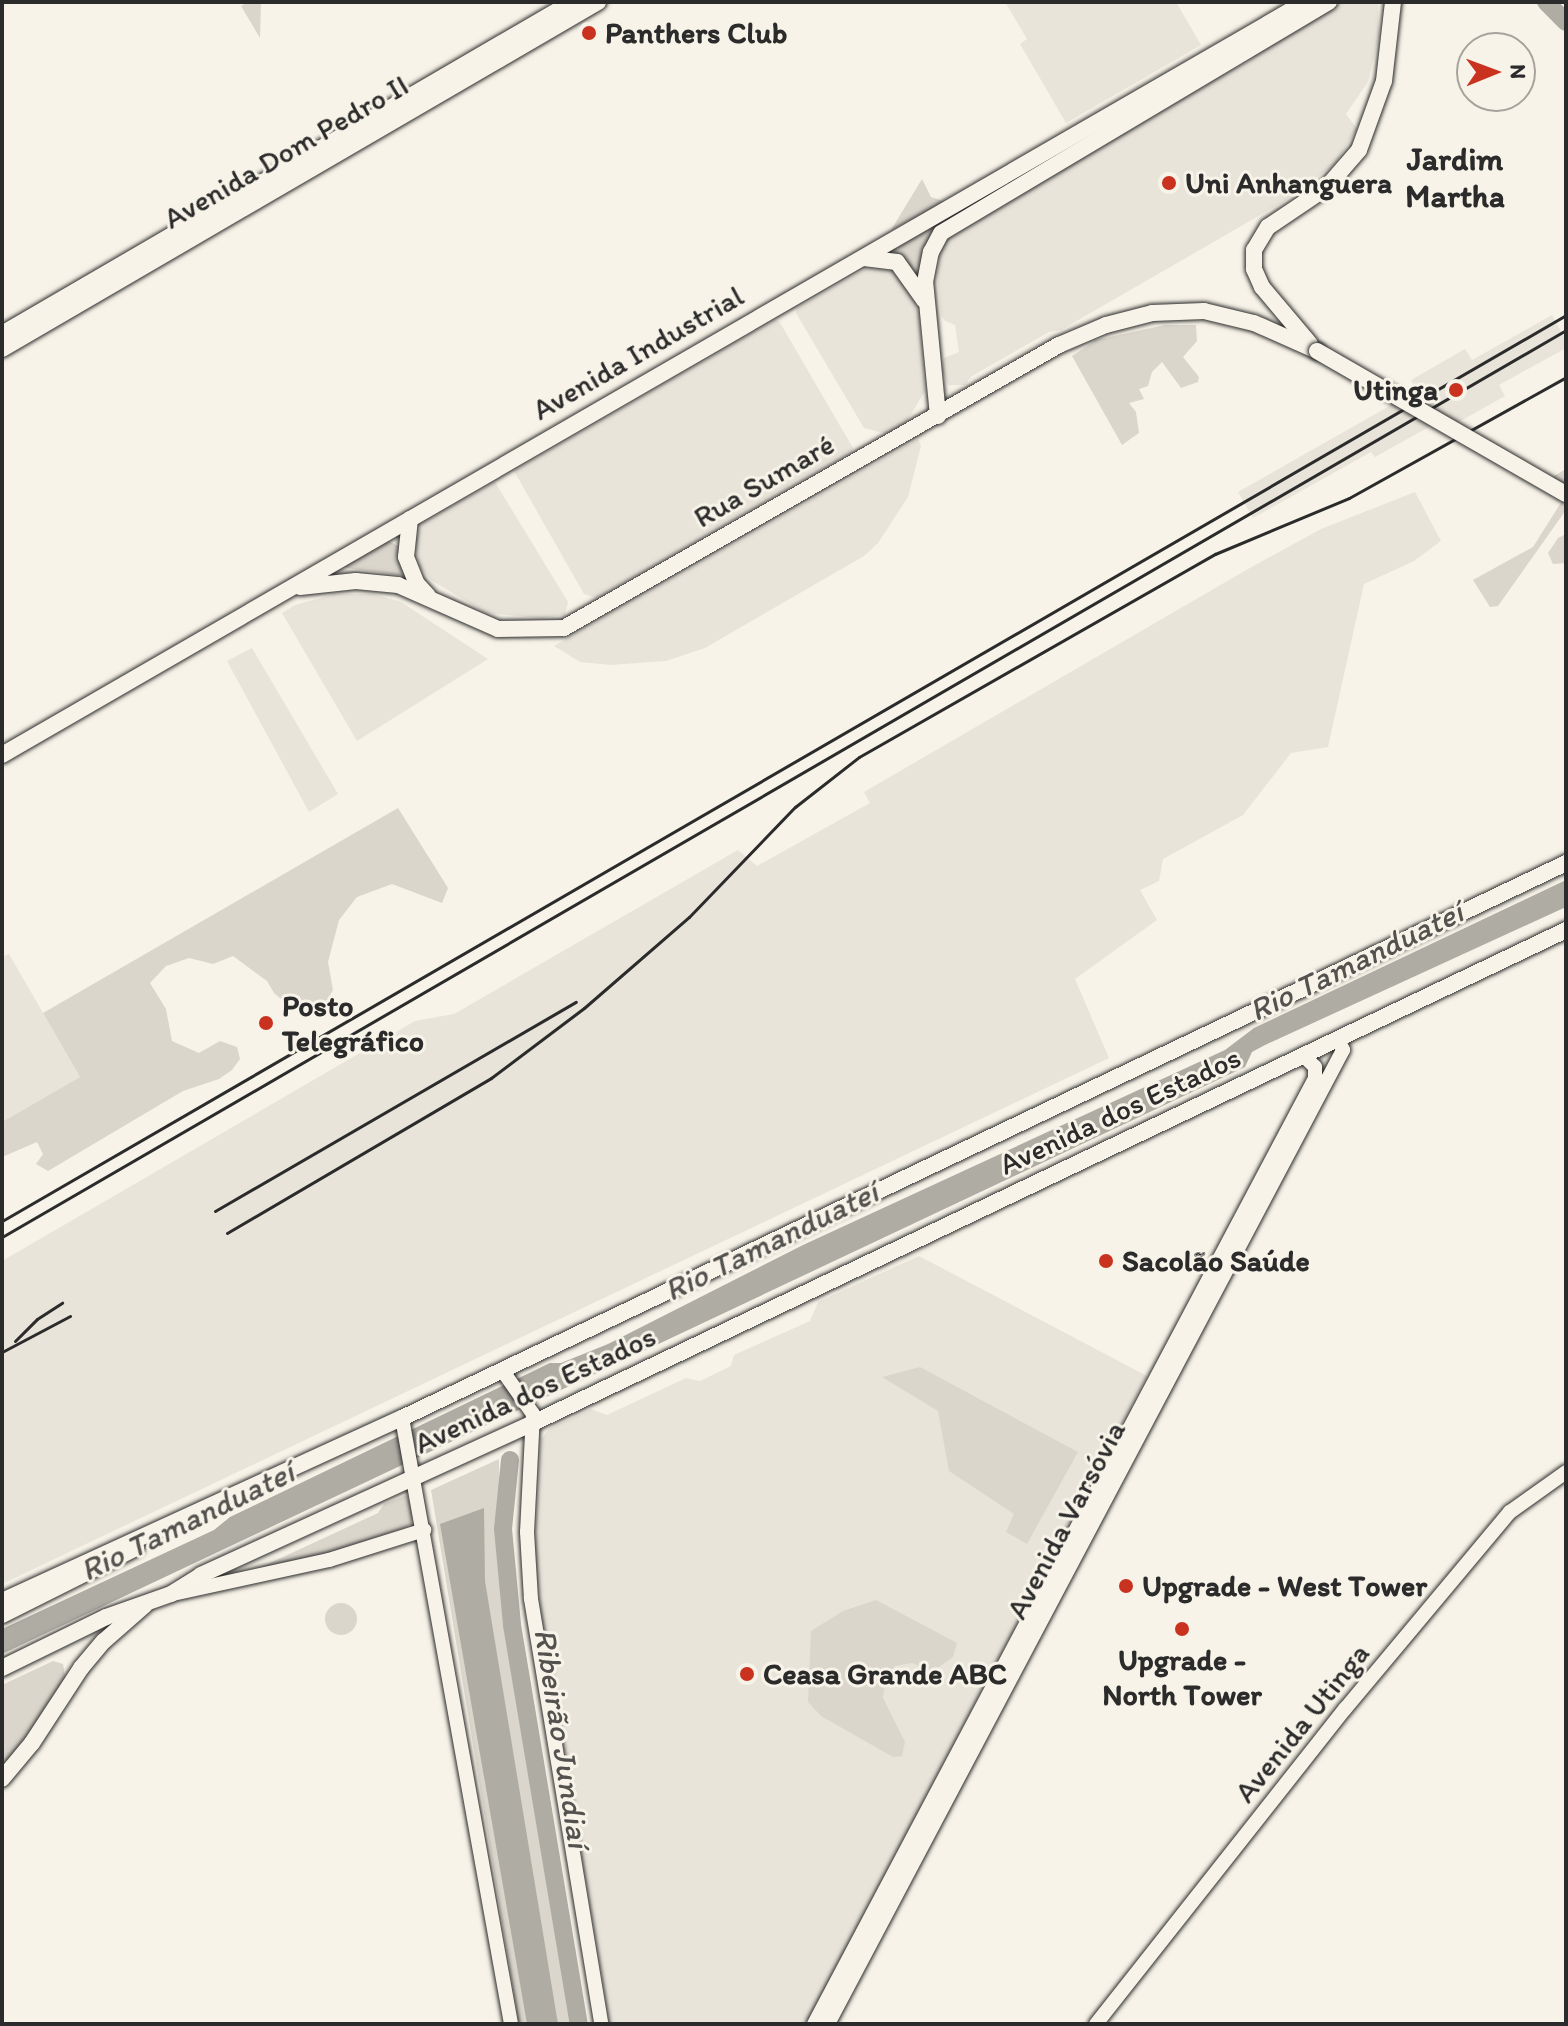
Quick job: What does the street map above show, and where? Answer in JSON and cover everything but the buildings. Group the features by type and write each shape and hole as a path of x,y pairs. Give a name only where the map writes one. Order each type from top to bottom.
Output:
{"main road":[{"name":"Avenida Dom Pedro II","path":"2,334 572,2"},
{"name":"Avenida Dom Pedro II","path":"2,349 598,2"},
{"name":"Avenida Industrial","path":"2,755 861,258 1305,7 1329,2"},
{"path":"1393,2 1384,81 1359,150 1326,188 1268,227 1254,250 1256,274 1270,300 1317,351 1566,494"},
{"name":"Avenida Industrial","path":"938,416 925,301 931,252 941,233 1305,7"},
{"path":"861,258 889,259 901,265 925,301"},
{"name":"Rua Sumaré","path":"410,519 406,557 417,584 452,612 498,629 536,631 569,626 1059,345 1120,320 1163,311 1204,311 1254,323 1317,351"},
{"path":"909,431 927,408 934,390 945,401 961,401"},
{"name":"Rua Sumaré","path":"290,588 373,582 398,585 430,597"},
{"name":"Avenida dos Estados","path":"2,1601 507,1376 1566,863"},
{"name":"Avenida dos Estados","path":"2,1668 106,1617 171,1594 201,1575 413,1471 1303,1055 1341,1045 1566,930"},
{"name":"Avenida Varsóvia","path":"828,2024 1341,1045"},
{"name":"Avenida Varsóvia","path":"814,2024 1315,1078 1315,1067 1303,1055"},
{"path":"507,1376 532,1415 527,1532 531,1599 601,2024"},
{"path":"403,1424 511,2024"},
{"name":"Avenida Utinga","path":"1096,2024 1345,1709 1510,1512 1566,1472"},
{"name":"Avenida dos Estados","path":"2,1615 120,1559 171,1525"},
{"path":"171,1594 329,1560 424,1530"},
{"path":"2,1779 32,1743 81,1668 104,1641 146,1604"}],"shaded area":[{"path":"248,2 261,2 260,38 241,6"},
{"path":"1005,2 1176,2 1201,45 1066,123 1020,44 1027,39"},
{"name":"Uni Anhanguera","path":"1343,2 1378,2 1379,36 1368,82 1346,114 1357,129 1335,164 1283,202 1061,330 1049,332 972,376 965,385 948,385 942,370 944,358 959,352 955,325 945,321 941,315 937,273 941,250 949,235 1169,107 1186,93 1250,61 1257,51"},
{"path":"922,179 931,197 946,202 891,230"},
{"path":"953,210 955,214 940,226 918,280 891,248"},
{"path":"867,268 895,272 913,295 919,316 925,391 907,421 887,434 864,428 796,313 797,308"},
{"path":"1552,315 1566,340 1566,348 1499,385 1505,396 1441,432 1436,423 1375,457 1371,452 1253,518 1238,492 1416,391 1411,380 1465,349 1472,360"},
{"path":"775,320 779,321 853,448 852,452 596,598 584,594 514,471"},
{"path":"1165,325 1196,325 1197,341 1183,357 1199,377 1198,382 1181,388 1162,362 1152,372 1148,386 1139,389 1144,399 1129,403 1136,412 1139,433 1122,445 1072,356 1096,340"},
{"path":"918,439 921,446 908,497 878,543 864,556 705,648 666,661 611,665 580,662 554,646"},
{"path":"1566,469 1566,510 1498,606 1490,607 1473,580 1533,547 1562,501 1538,485"},
{"path":"495,482 568,602 565,615 541,618 486,613 431,580 419,566 415,541 422,523"},
{"path":"1415,492 1441,541 1414,561 1364,584 1328,747 1291,753 1243,815 1163,859 1159,881 1140,890 1157,920 1075,979 1109,1058 2,1584 2,1261 415,1021 454,1014 738,850 757,866 870,803 864,792 1248,569 1321,529"},
{"path":"1566,534 1566,563 1553,564 1548,553 1558,538"},
{"path":"388,541 400,547 407,576 346,568 344,565"},
{"path":"335,594 373,594 401,602 488,659 357,741 282,613 295,605"},
{"path":"252,648 338,794 309,812 227,661"},
{"path":"398,808 448,888 442,903 392,884 357,897 339,920 328,962 333,990 324,1006 308,1015 295,1011 274,993 267,981 233,956 213,964 189,958 166,966 150,983 166,1009 172,1041 199,1053 220,1041 237,1047 240,1059 232,1070 219,1079 183,1091 48,1171 36,1164 43,1154 37,1142 2,1157 2,1122 80,1077 43,1013"},
{"path":"1566,880 1566,907 1265,1045 1252,1052 1245,1067 2,1654 2,1629 214,1530 230,1517 550,1363 561,1363 608,1344 803,1245 1225,1050 1254,1028"},
{"path":"9,954 80,1077 2,1122 2,957"},
{"name":"Ceasa Grande ABC","path":"919,1256 1147,1376 806,2024 610,2024 542,1621 535,1550 541,1439 550,1428 591,1409 607,1415 686,1378 700,1381 731,1366 734,1355 810,1321 818,1302"},
{"path":"920,1367 1078,1452 1027,1544 1006,1532 1014,1514 949,1471 938,1411 882,1377"},
{"path":"499,1459 500,1577 573,2024 519,2024 431,1490"},
{"path":"407,1495 413,1513 411,1524 404,1528 318,1556 259,1568 378,1513 384,1504"},
{"path":"484,1508 485,1581 558,2024 527,2024 440,1524"},
{"path":"876,1600 957,1643 953,1657 939,1667 930,1670 912,1663 895,1666 886,1677 883,1698 905,1742 902,1756 893,1757 821,1716 808,1702 811,1631 843,1611"},
{"path":"341,1603 352,1608 357,1619 352,1630 341,1635 330,1630 325,1619 330,1608"},
{"path":"53,1661 63,1664 66,1682 27,1742 2,1769 2,1685"}],"waterway":[{"path":"1546,2 1566,22"},
{"name":"Ribeirão Jundiaí","path":"510,1460 503,1529 512,1625 579,2024"}],"railway":[{"path":"2,1221 1566,315"},
{"path":"2,1237 1566,330"},
{"path":"227,1233 491,1078 584,1008 689,917 795,807 859,757 1215,554 1349,498 1566,377"},
{"path":"215,1211 576,1002"},
{"path":"15,1341 37,1319 62,1303"},
{"path":"2,1352 70,1316"}],"place":[{"name":"Panthers Club","path":"589,33"},
{"name":"Uni Anhanguera","path":"1169,183"},
{"name":"Utinga","path":"1456,390"},
{"name":"Posto Telegráfico","path":"266,1023"},
{"name":"Sacolão Saúde","path":"1106,1261"},
{"name":"Upgrade - West Tower","path":"1126,1586"},
{"name":"Upgrade - North Tower","path":"1182,1629"},
{"name":"Ceasa Grande ABC","path":"747,1674"}],"district":[{"name":"Jardim Martha","path":"1455,178"}],"water label":[{"name":"Rio Tamanduateí","path":"1356,961"},
{"name":"Rio Tamanduateí","path":"771,1241"},
{"name":"Rio Tamanduateí","path":"187,1521"}]}
